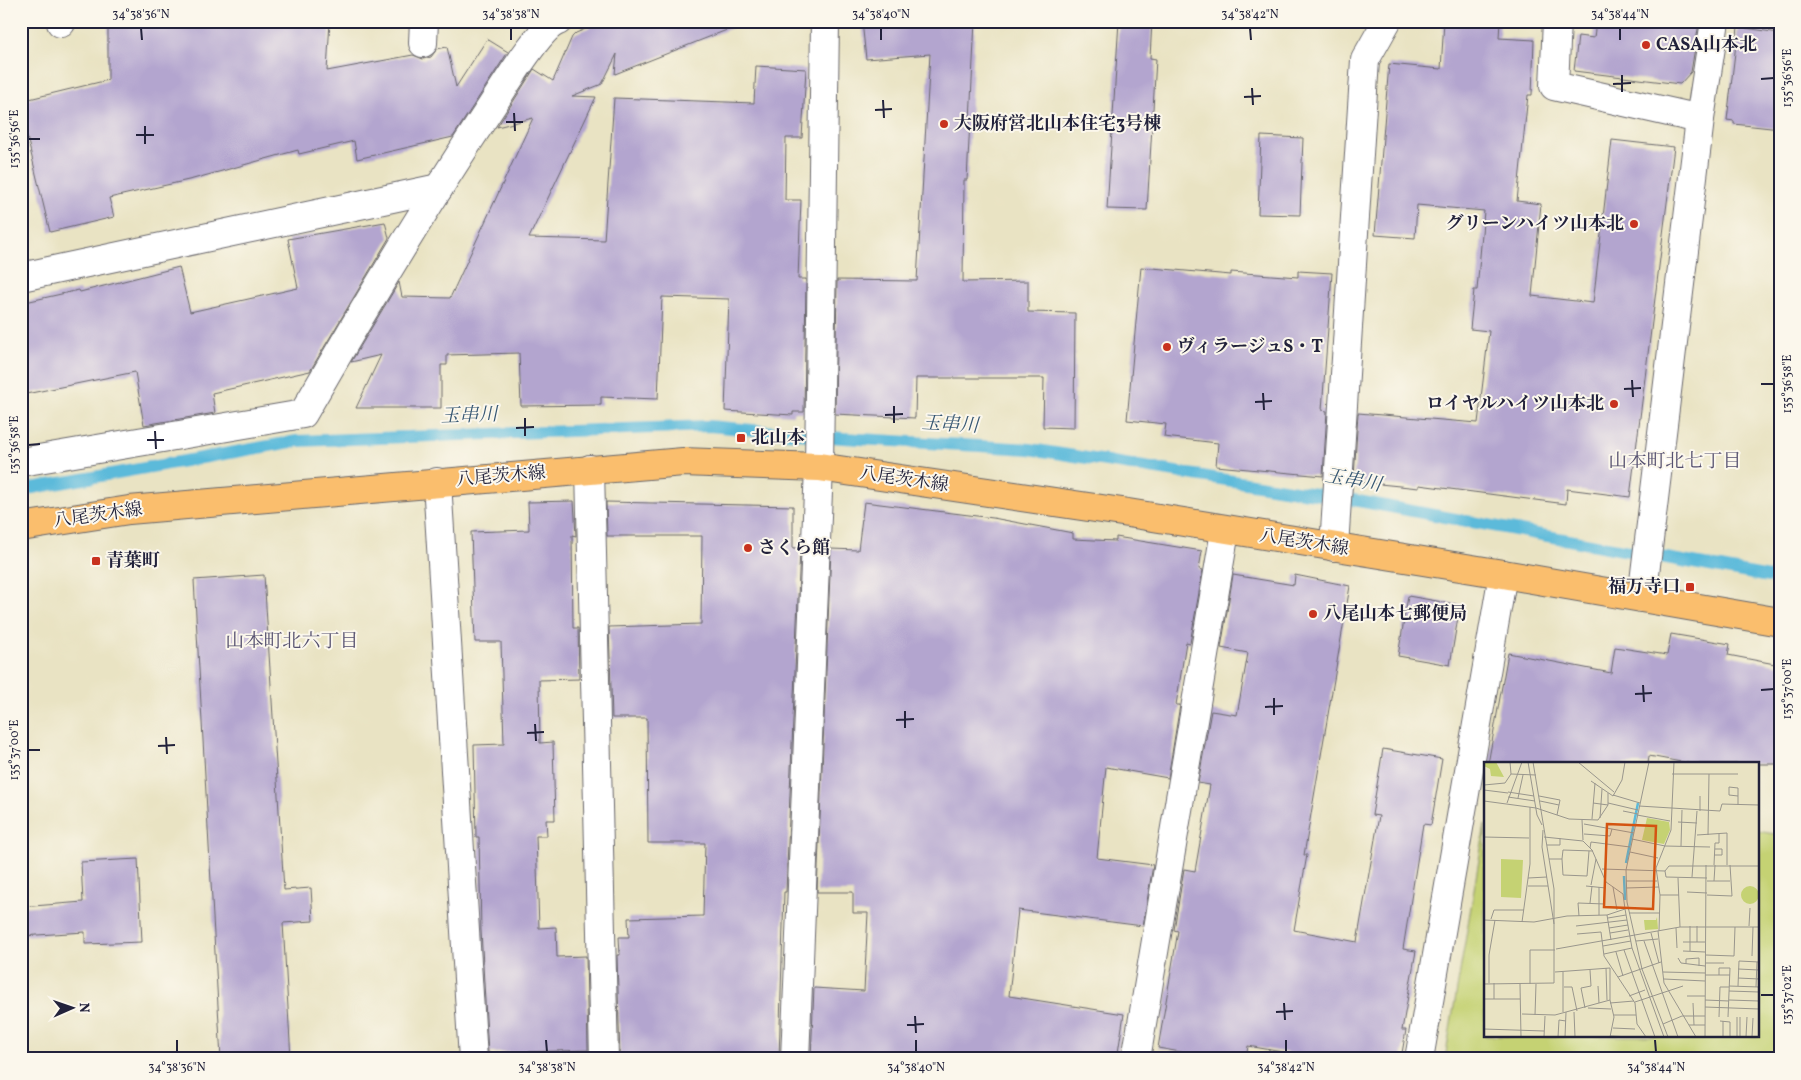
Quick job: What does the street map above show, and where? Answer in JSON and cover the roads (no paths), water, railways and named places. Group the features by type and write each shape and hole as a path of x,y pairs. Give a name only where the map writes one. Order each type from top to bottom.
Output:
{"main road":[{"name":"八尾茨木線","path":"21,527 129,510 683,462 819,465 1503,574 1643,590 1780,622"}],"street":[{"path":"21,462 303,414 363,310 526,54 558,21"},
{"path":"795,1059 819,465 824,21"},
{"path":"1334,547 1365,60 1387,21"},
{"path":"1557,21 1554,86 1700,119"},
{"path":"1643,590 1700,119 1715,21"},
{"path":"21,278 440,188"},
{"path":"590,470 604,1059"},
{"path":"437,482 472,1059"},
{"path":"1136,1059 1225,531"},
{"path":"1419,1059 1503,574"}],"waterway":[{"name":"玉串川","path":"21,490 297,441 709,426 843,438 1030,449 1353,500 1780,579"}],"place":[{"name":"CASA山本北","path":"1646,45"},
{"name":"大阪府営北山本住宅3号棟","path":"944,124"},
{"name":"グリーンハイツ山本北","path":"1634,224"},
{"name":"ヴィラージュS・T","path":"1167,347"},
{"name":"ロイヤルハイツ山本北","path":"1614,404"},
{"name":"北山本","path":"741,438"},
{"name":"さくら館","path":"748,548"},
{"name":"青葉町","path":"96,561"},
{"name":"福万寺口","path":"1690,587"},
{"name":"八尾山本七郵便局","path":"1313,614"}],"district":[{"name":"山本町北七丁目","path":"1675,462"},
{"name":"山本町北六丁目","path":"292,642"}]}
